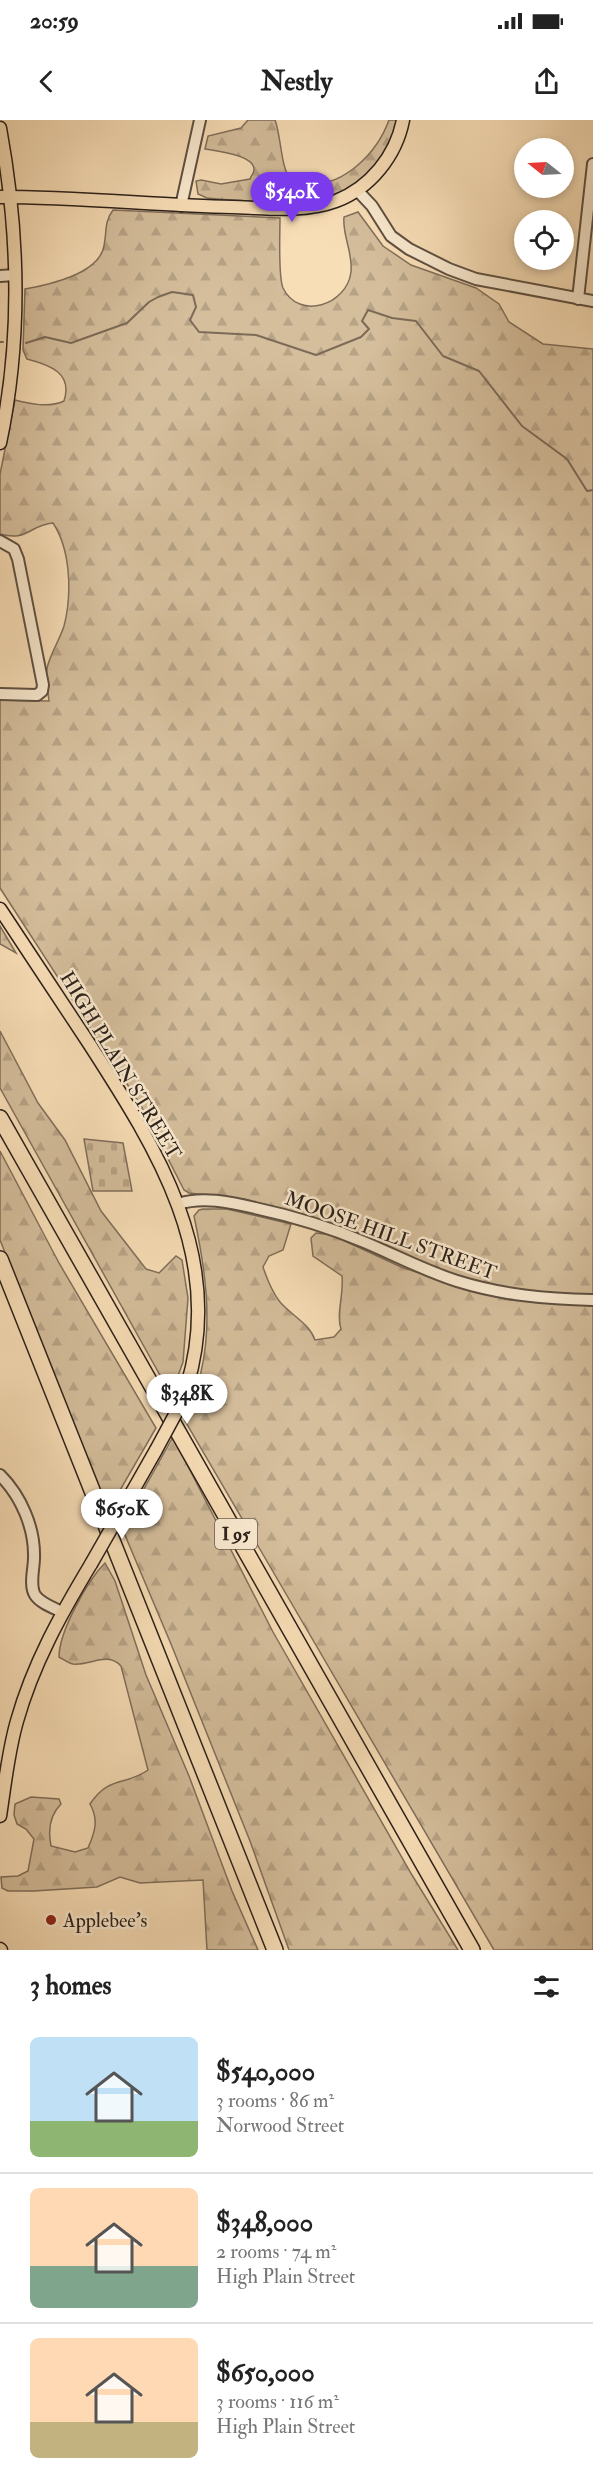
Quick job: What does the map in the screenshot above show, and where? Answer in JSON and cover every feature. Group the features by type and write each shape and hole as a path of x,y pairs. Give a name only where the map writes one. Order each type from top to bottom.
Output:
{"highway":[{"name":"I 95","path":"0,1118 472,1950"},
{"path":"0,1259 275,1950"}],"main road":[{"path":"5,197 181,206 303,207 335,201 357,190 372,178 388,158 399,136 403,120"},
{"path":"0,128 5,197 15,275 14,356 0,443"},
{"name":"HIGH PLAIN STREET","path":"0,909 140,1126 164,1172 178,1204 190,1243 198,1291 197,1339 187,1386 177,1411 156,1450 62,1612 38,1660 10,1748 0,1816"}],"street":[{"path":"181,206 200,120"},
{"path":"578,299 593,164"},
{"path":"357,190 372,206 392,236 409,249 449,269 476,279 593,301"},
{"path":"0,276 15,275"},
{"path":"0,541 14,549 18,559 43,685 38,695 0,694"},
{"name":"MOOSE HILL STREET","path":"178,1204 189,1201 216,1201 277,1213 350,1236 434,1273 496,1292 534,1297 593,1300"},
{"path":"0,1475 12,1487 23,1504 28,1521 34,1552 34,1592 44,1603 62,1612"}],"green space":[{"path":"248,120 275,120 287,174 295,182 307,184 334,180 346,174 368,156 389,120 398,120 390,143 377,163 360,180 339,193 293,202 207,198 198,194 196,181 221,184 250,179 254,172 253,165 242,157 205,149 208,136 241,128"},
{"path":"113,210 280,218 280,265 283,288 290,298 300,304 310,306 322,305 332,300 348,284 351,265 344,217 358,212 383,246 411,265 476,288 499,304 509,322 543,344 593,349 593,1295 523,1291 476,1282 438,1269 366,1236 314,1218 244,1199 189,1193 184,1190 140,1104 0,888 0,700 49,701 47,669 64,626 69,587 63,546 53,523 45,524 23,535 0,534 0,474 15,400 46,405 58,403 64,401 66,391 65,383 57,372 44,364 27,359 23,350 25,289 59,281 93,264 100,256 104,246 107,223"},
{"path":"0,926 16,953 0,944"},
{"path":"0,1031 38,1103 65,1140 101,1211 146,1269 159,1273 176,1256 182,1260 188,1298 183,1362 171,1395 0,1088"},
{"path":"84,1139 123,1143 132,1191 93,1191"},
{"path":"0,1151 59,1263 156,1428 108,1511 0,1240"},
{"path":"203,1209 227,1209 291,1224 283,1250 269,1256 263,1267 277,1298 309,1329 315,1340 334,1337 341,1329 339,1317 342,1283 342,1276 313,1256 311,1238 316,1233 332,1235 401,1267 481,1293 510,1300 593,1306 593,1950 494,1950 185,1421 198,1385 207,1333 204,1274 194,1216"},
{"path":"173,1437 273,1632 412,1875 458,1950 289,1950 250,1841 122,1528"},
{"path":"105,1563 115,1581 146,1675 189,1776 232,1891 258,1950 207,1950 203,1880 140,1883 120,1877 97,1887 34,1891 8,1891 2,1888 1,1877 18,1876 28,1871 34,1839 26,1829 17,1824 14,1815 15,1804 31,1797 59,1799 61,1804 54,1813 51,1824 51,1846 75,1852 88,1848 95,1821 90,1804 97,1795 111,1785 148,1770 121,1666 104,1659 73,1664 59,1657 64,1634 75,1607"}],"waterway":[{"path":"26,343 45,337 71,343 127,323 149,302 172,292 193,295 196,307 190,320 199,332 256,335 316,355 361,337 369,329 362,321 368,310 392,318 416,321 443,356 479,371 522,426 567,459 587,491 593,490"}],"place":[{"name":"Applebee's","path":"51,1920"}]}
